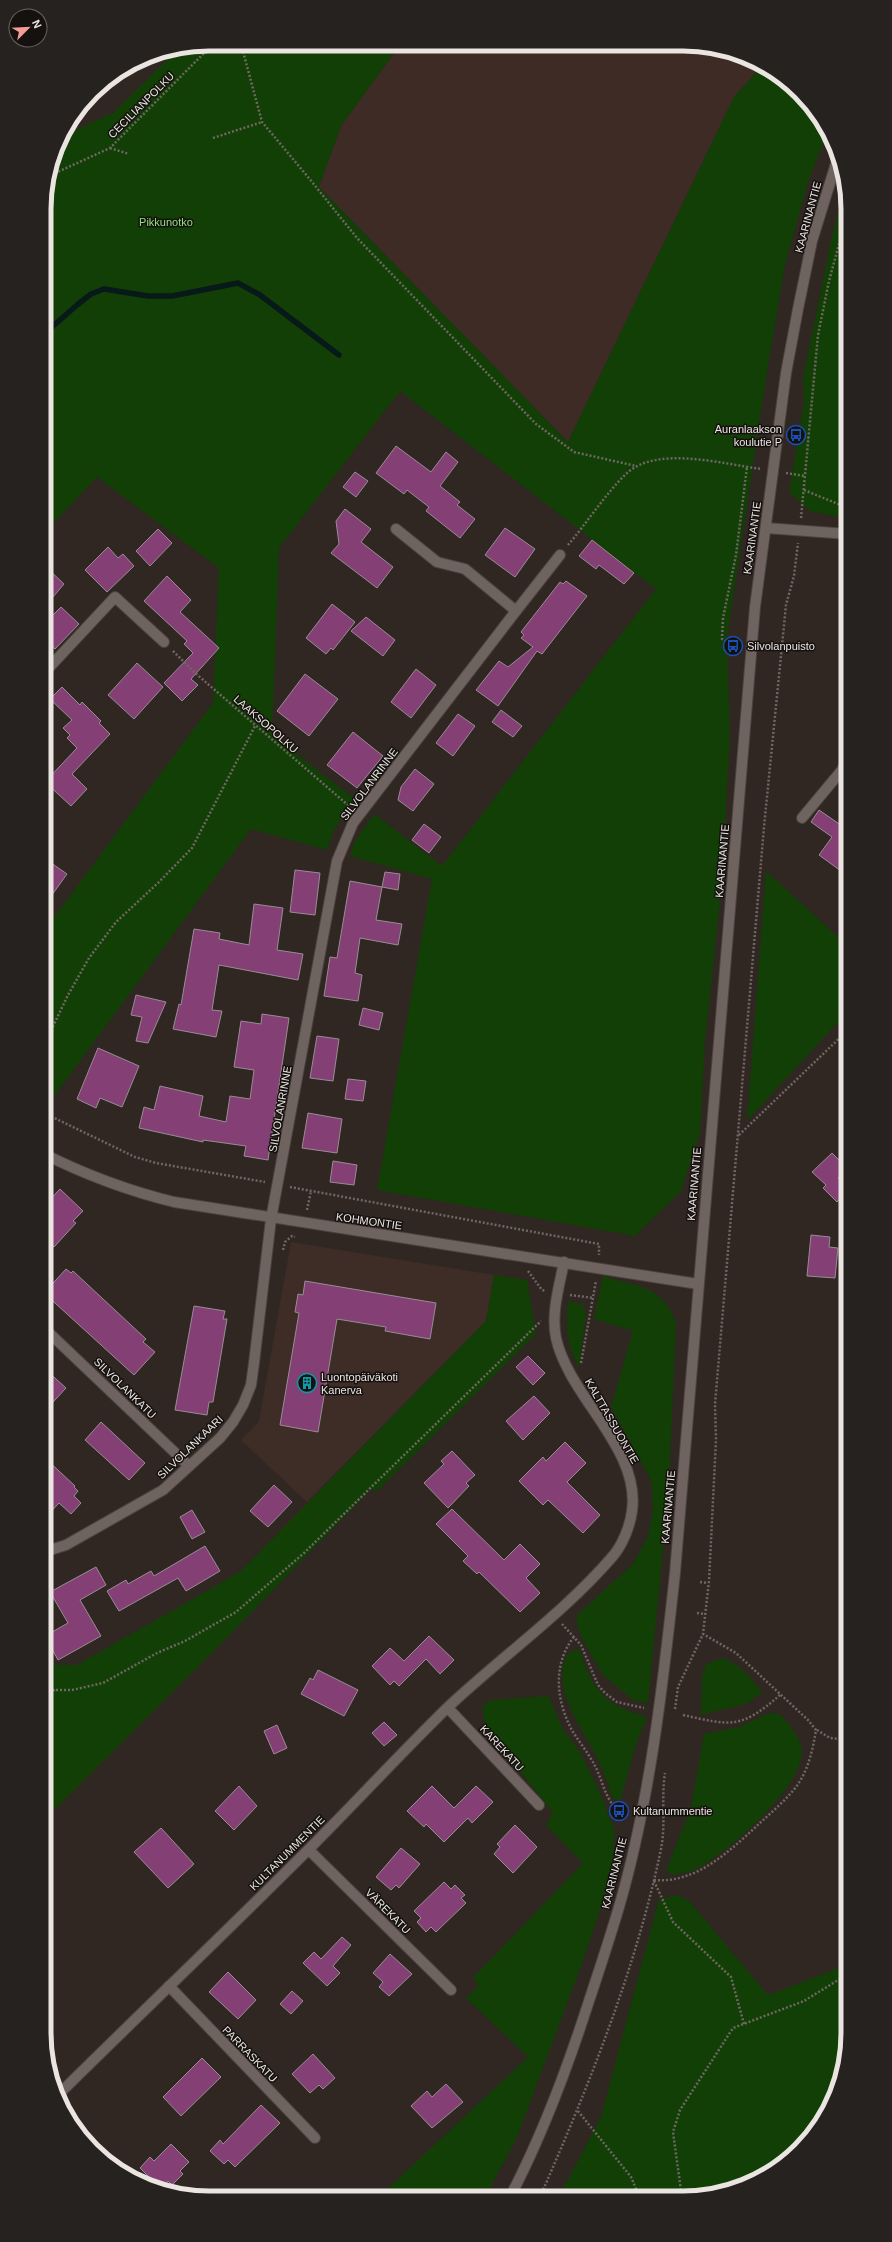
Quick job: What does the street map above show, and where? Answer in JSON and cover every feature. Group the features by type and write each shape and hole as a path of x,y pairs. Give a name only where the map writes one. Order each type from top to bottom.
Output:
{"street":[{"name":"KAARINANTIE","path":"513,2191 542,2129 568,2064 619,1907 634,1844 655,1731 674,1582 755,607 786,373 812,241 835,166"},
{"path":"766,528 841,534"},
{"path":"396,529 438,562 465,569 516,611"},
{"name":"SILVOLANRINNE","path":"271,1219 337,861 348,832 359,815 560,555"},
{"path":"51,666 115,597 164,642"},
{"path":"802,818 841,771"},
{"name":"KOHMONTIE","path":"51,1157 86,1174 138,1194 174,1202 271,1219 564,1262 698,1284"},
{"name":"SILVOLANKAARI","path":"51,1550 66,1545 163,1490 220,1438 234,1422 250,1385 271,1219"},
{"name":"KALTTASSUONTIE","path":"553,1615 614,1554 624,1539 633,1509 631,1480 624,1462 562,1357 554,1324 564,1262"},
{"name":"SILVOLANKATU","path":"51,1335 189,1466"},
{"name":"KULTANUMMENTIE","path":"62,2091 309,1850 448,1708 553,1615"},
{"name":"KAREKATU","path":"448,1708 539,1805"},
{"name":"VÄREKATU","path":"309,1850 451,1990"},
{"name":"PARRASKATU","path":"169,1986 315,2138"}],"path":[{"name":"CECILIANPOLKU","path":"55,173 110,148 206,51"},
{"path":"244,51 262,122 357,238 536,424 574,452 604,461 636,466"},
{"path":"213,138 262,122"},
{"path":"110,148 129,154"},
{"path":"674,1714 678,1687 703,1634 708,1583 716,1440 715,1404 739,1135 763,835 776,700 786,605 794,576 800,531 818,335 829,281 841,237"},
{"path":"796,435 809,438"},
{"path":"560,555 626,474 636,466 648,461 674,459 773,470 805,476"},
{"path":"733,646 722,639 723,618 736,555 747,467"},
{"path":"804,490 841,505"},
{"name":"LAAKSOPOLKU","path":"164,642 194,672 359,815"},
{"path":"51,1032 89,958 111,928 192,848 255,726"},
{"path":"739,1135 841,1037"},
{"path":"51,1117 113,1148 156,1163 599,1244"},
{"path":"281,1256 285,1242 292,1236 302,1237"},
{"path":"51,1690 85,1688 103,1683 156,1653 185,1642 236,1612 304,1553 556,1306"},
{"path":"700,1582 708,1583"},
{"path":"697,1613 705,1614"},
{"path":"553,1615 581,1645 598,1685 605,1693 617,1702 644,1708"},
{"path":"703,1634 736,1653 816,1730 830,1738 841,1739"},
{"path":"574,1637 565,1648 560,1668 559,1694 563,1711 573,1732 598,1772 610,1804 619,1811"},
{"path":"51,1693 55,1690"},
{"path":"683,1715 720,1723 737,1722 761,1711 780,1695"},
{"path":"654,1880 667,1882 696,1872 714,1862 742,1839 796,1787 810,1758 816,1730"},
{"path":"543,2191 578,2111 608,2034 654,1880 662,1846 663,1786 665,1770"},
{"path":"654,1880 673,1922 731,1977 744,2024"},
{"path":"681,2191 673,2132 680,2110 733,2028 804,2001 841,1978"},
{"path":"578,2111 631,2177 637,2191"}],"shaded area":[{"path":"396,51 693,51 724,56 758,70 734,97 568,442 319,187 341,126"},
{"path":"291,1242 494,1275 486,1321 307,1502 241,1440 259,1421"}],"green space":[{"path":"199,51 396,51 341,126 319,187 568,442 734,97 758,70 795,97 814,121 825,139 808,182 785,265 769,359 727,638 730,735 721,891 705,1042 700,1133 681,1191 635,1236 377,1190 432,879 350,856 355,841 374,814 442,866 656,589 400,391 279,548 272,735 355,799 334,830 327,850 251,829 51,1099 51,922 213,703 219,568 97,477 51,526 52,188 59,158 70,133 114,112 172,55"},
{"path":"841,203 841,518 810,511 789,492 804,403 803,378 832,236"},
{"path":"766,871 841,940 841,1019 747,1121"},
{"path":"494,1275 527,1280 536,1334 376,1492 372,1488 220,1645 51,1813 51,1665 77,1665 240,1572 486,1321"},
{"path":"603,1276 647,1289 656,1294 670,1310 676,1322 669,1485 648,1704 633,1700 603,1675 583,1640 577,1625 577,1615 633,1564 648,1536 653,1511 651,1480 611,1407 633,1331 594,1319"},
{"path":"568,1301 582,1304 586,1313 579,1368 569,1343 567,1319"},
{"path":"579,1649 595,1686 602,1694 620,1707 647,1717 636,1744 621,1798 617,1801 611,1796 601,1766 576,1719 565,1693 562,1680 563,1666 568,1653"},
{"path":"722,1658 745,1672 762,1693 746,1704 701,1715 702,1676 706,1664"},
{"path":"548,1696 564,1731 581,1754 600,1793 615,1832 612,1873 584,1958 516,2140 488,2191 385,2191 528,2057 466,1998 479,1985 473,1978 583,1863 546,1825 553,1813 485,1726 482,1707 491,1700"},
{"path":"769,1713 780,1714 794,1731 801,1746 802,1751 799,1766 790,1782 761,1818 726,1849 694,1870 673,1875 666,1871 691,1807 704,1734 739,1727"},
{"path":"678,1895 690,1902 768,1995 841,1967 841,2043 833,2084 820,2112 795,2145 762,2170 734,2183 693,2191 562,2191 601,2117 659,1899"}],"building":[{"path":"396,446 431,472 446,452 458,462 440,486 460,502 457,505 475,519 460,538 426,511 429,507 407,490 404,494 376,473"},
{"path":"355,472 368,481 356,497 343,487"},
{"path":"345,509 371,529 361,542 393,567 377,588 331,553 339,544 336,521"},
{"path":"505,528 535,549 515,577 485,555"},
{"path":"158,529 172,543 150,566 136,551"},
{"path":"592,540 634,573 624,584 599,565 596,569 579,556"},
{"path":"108,547 118,558 123,554 134,566 107,592 85,570"},
{"path":"51,572 64,584 53,597 51,595"},
{"path":"167,576 191,600 180,612 219,648 191,679 198,685 182,701 164,683 193,653 184,644 187,641 144,601"},
{"path":"566,581 587,596 542,654 537,651 498,706 476,690 499,661 508,667 533,647 521,638 524,635 521,632 560,582 563,584"},
{"path":"332,604 355,622 333,650 331,648 326,654 306,638"},
{"path":"61,607 79,624 55,649 51,645 51,617"},
{"path":"366,617 395,640 383,656 351,631"},
{"path":"137,663 163,687 134,719 108,695"},
{"path":"416,669 436,685 411,718 391,702"},
{"path":"305,674 338,699 309,736 277,711"},
{"path":"62,687 80,705 82,702 101,721 99,723 110,734 72,774 87,789 71,806 51,788 51,776 77,748 67,738 70,735 63,728 72,720 51,700 51,698"},
{"path":"501,710 522,726 513,737 492,722"},
{"path":"458,714 475,726 453,756 436,743"},
{"path":"353,732 383,756 357,788 327,765"},
{"path":"415,769 434,784 413,811 398,800 401,787"},
{"path":"819,810 841,825 841,871 819,855 832,837 811,822"},
{"path":"424,824 441,837 429,853 412,840"},
{"path":"51,863 67,874 51,896"},
{"path":"295,870 320,873 315,915 290,912"},
{"path":"385,872 400,874 398,890 382,887"},
{"path":"350,881 382,887 376,920 402,924 398,945 360,938 355,973 362,975 358,1001 324,996 330,957 337,958"},
{"path":"254,904 283,908 277,950 303,954 298,980 219,965 212,1010 222,1011 216,1037 173,1029 179,1004 181,1005 194,929 220,933 219,939 249,945"},
{"path":"136,995 166,1002 148,1043 136,1041 142,1017 131,1015"},
{"path":"363,1008 383,1013 379,1030 359,1025"},
{"path":"262,1014 289,1018 268,1160 244,1156 246,1146 203,1140 203,1142 139,1128 144,1107 154,1110 160,1086 203,1096 199,1116 226,1122 230,1096 250,1099 254,1070 234,1067 241,1021 261,1024"},
{"path":"317,1036 339,1039 333,1081 310,1078"},
{"path":"98,1048 139,1066 122,1107 100,1098 96,1108 77,1099"},
{"path":"348,1079 366,1081 363,1101 345,1099"},
{"path":"308,1113 342,1119 337,1153 302,1148"},
{"path":"832,1153 841,1162 841,1175 838,1178 841,1181 841,1198 837,1202 823,1188 826,1185 812,1172"},
{"path":"333,1161 357,1165 354,1185 330,1182"},
{"path":"60,1189 83,1211 73,1221 76,1223 54,1247 51,1245 51,1199"},
{"path":"811,1235 830,1237 829,1247 838,1248 835,1278 807,1276"},
{"path":"66,1269 71,1273 73,1271 146,1339 143,1342 155,1352 134,1375 51,1299 51,1285"},
{"name":"Luontopäiväkoti Kanerva","path":"305,1281 436,1303 430,1339 385,1331 386,1327 337,1319 318,1432 280,1425 299,1313 295,1312 298,1294 303,1295"},
{"path":"194,1306 225,1311 223,1319 227,1319 213,1402 209,1402 207,1415 175,1410"},
{"path":"528,1356 545,1373 533,1385 516,1367"},
{"path":"51,1374 66,1388 51,1404"},
{"path":"534,1396 550,1413 523,1440 506,1421"},
{"path":"101,1422 145,1463 129,1480 85,1440"},
{"path":"565,1442 586,1463 567,1482 600,1515 583,1533 548,1500 543,1505 519,1481 543,1457 546,1461"},
{"path":"452,1451 475,1475 466,1483 469,1486 448,1508 424,1483 444,1464 441,1461"},
{"path":"51,1464 75,1486 74,1487 78,1491 74,1496 81,1503 71,1514 59,1503 51,1512"},
{"path":"274,1485 292,1502 268,1527 250,1511"},
{"path":"452,1509 504,1560 520,1544 540,1564 526,1578 540,1593 520,1612 479,1572 477,1574 463,1561 468,1556 436,1524"},
{"path":"192,1510 205,1532 192,1539 180,1517"},
{"path":"205,1546 220,1571 186,1591 178,1578 119,1611 107,1591 126,1580 128,1584 151,1571 154,1576"},
{"path":"96,1567 106,1585 80,1600 101,1636 58,1660 51,1647 51,1633 68,1623 51,1591"},
{"path":"429,1636 454,1660 440,1674 426,1659 399,1686 394,1681 390,1685 372,1666 390,1648 404,1661"},
{"path":"318,1670 358,1690 344,1716 301,1694 310,1678 313,1680"},
{"path":"384,1722 397,1735 384,1746 372,1733"},
{"path":"277,1725 287,1748 274,1754 264,1731"},
{"path":"239,1786 257,1806 234,1830 215,1811"},
{"path":"432,1786 454,1808 476,1786 493,1802 472,1823 468,1818 444,1842 426,1824 424,1827 407,1811"},
{"path":"515,1825 537,1847 513,1873 494,1854 500,1847 497,1844"},
{"path":"161,1828 194,1864 168,1888 134,1852"},
{"path":"401,1848 420,1864 399,1888 396,1885 391,1890 376,1877"},
{"path":"444,1882 451,1889 455,1885 465,1895 461,1898 466,1903 436,1932 431,1927 426,1932 417,1922 421,1918 414,1911"},
{"path":"342,1937 351,1945 333,1966 340,1973 327,1986 303,1963 314,1952 321,1959"},
{"path":"390,1954 412,1974 389,1996 379,1987 383,1982 373,1973"},
{"path":"228,1972 256,2000 238,2019 209,1992"},
{"path":"292,1991 303,2001 291,2014 280,2004"},
{"path":"313,2054 335,2078 323,2089 319,2085 310,2093 292,2074"},
{"path":"202,2058 221,2077 181,2116 163,2097"},
{"path":"446,2084 463,2102 432,2128 411,2106 427,2091 432,2097"},
{"path":"261,2105 280,2123 235,2167 228,2160 224,2164 210,2151 220,2140 223,2144"},
{"path":"171,2144 189,2162 180,2171 183,2174 172,2185 168,2181 165,2185 153,2181 140,2168 150,2157 154,2161"}],"waterway":[{"name":"Pikkunotko","path":"51,328 91,294 104,289 148,296 172,296 238,283 260,295 339,355"}],"place":[{"name":"Auranlaakson koulutie P","path":"796,435"},
{"name":"Silvolanpuisto","path":"733,646"},
{"name":"Luontopäiväkoti Kanerva","path":"307,1383"},
{"name":"Kultanummentie","path":"619,1811"}]}
